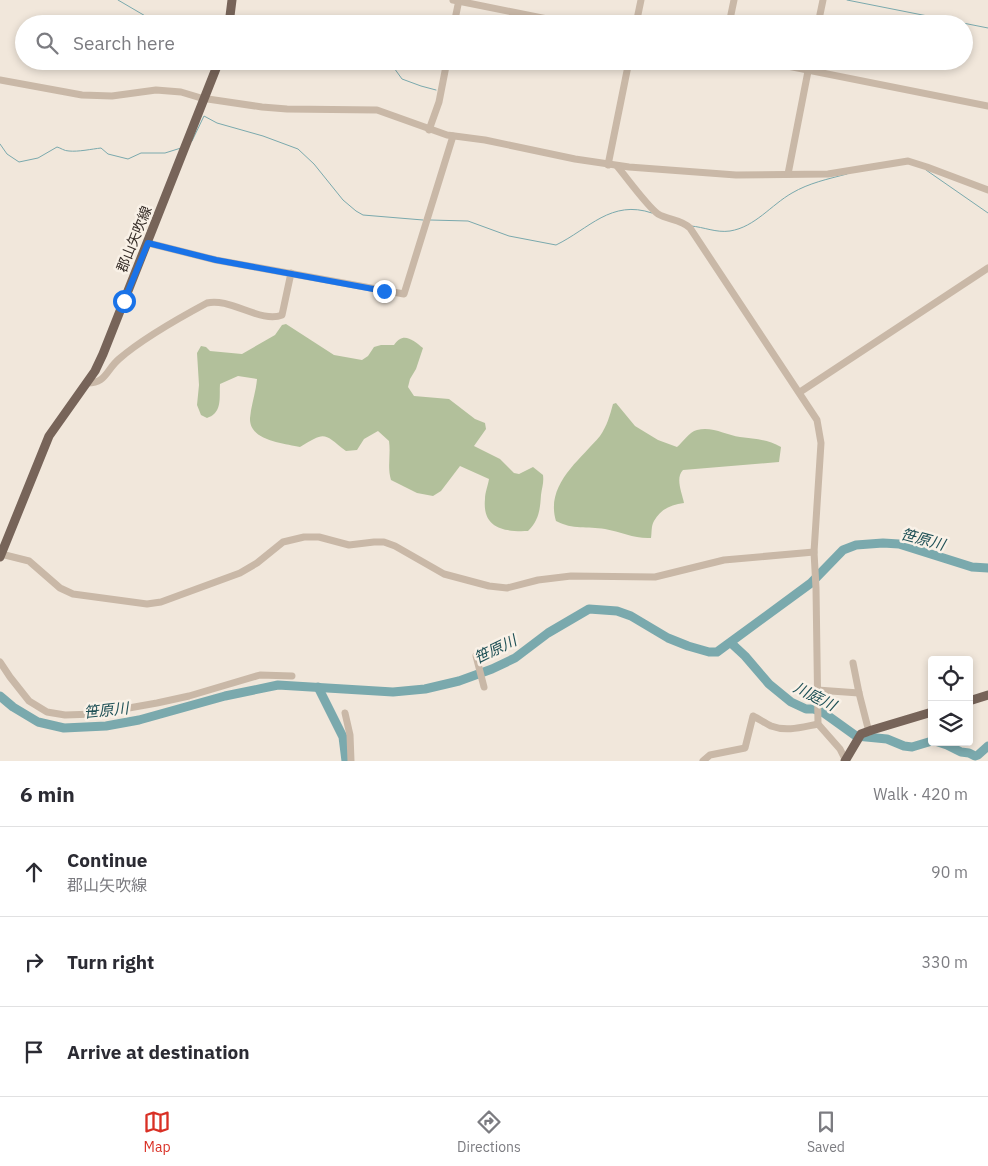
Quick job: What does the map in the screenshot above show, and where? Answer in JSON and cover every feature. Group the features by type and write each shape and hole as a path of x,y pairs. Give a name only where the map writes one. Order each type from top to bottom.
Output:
{"main road":[{"path":"230,15 232,0"},
{"name":"郡山矢吹線","path":"1,555 49,436 95,371 103,354 215,70"},
{"path":"973,700 988,695"},
{"path":"845,761 861,734 928,713"}],"street":[{"path":"455,15 457,0 529,15"},
{"path":"638,15 641,0"},
{"path":"731,15 734,0"},
{"path":"820,15 822,0"},
{"path":"429,130 445,70"},
{"path":"608,164 627,70"},
{"path":"788,174 809,70 988,106"},
{"path":"0,80 82,94 112,96 156,90 181,92 204,98 287,109 377,110 442,134 485,140 617,166 736,175 839,173 908,162 927,167 988,190"},
{"path":"148,243 190,254 404,294 454,136"},
{"path":"617,166 659,215 686,224 690,228 817,420 821,443 814,552 816,562 818,721 840,749 845,761"},
{"path":"800,392 988,268"},
{"path":"86,383 98,382 116,361 207,303 218,302 253,313 282,315 291,273"},
{"path":"1,555 29,561 60,588 73,594 147,604 165,601 240,574 258,563 283,542 304,537 320,537 349,545 384,542 395,546 444,574 505,588 538,580 571,576 655,577 724,560 814,552"},
{"path":"476,656 484,687"},
{"path":"0,662 29,700 47,712 65,715 95,714 158,703 260,675 292,676"},
{"path":"853,663 868,732"},
{"path":"818,690 859,693"},
{"path":"345,713 350,735 351,761"},
{"path":"703,761 710,755 745,748 753,716 769,725 789,730 818,721"}],"green space":[{"path":"286,324 334,355 362,360 368,356 374,347 394,345 401,338 408,338 423,348 408,387 414,396 449,399 475,419 485,423 486,429 474,446 500,459 514,473 519,474 533,467 543,475 539,510 537,519 532,527 528,531 511,531 491,523 485,509 485,496 489,479 460,466 441,491 433,496 417,493 391,480 389,441 378,431 364,439 357,450 346,451 324,436 315,438 300,447 269,440 261,436 251,426 250,418 257,379 238,376 220,384 219,404 216,412 207,418 201,415 197,405 199,385 197,353 201,346 206,347 210,351 242,354 275,335 282,325"},
{"path":"616,403 635,426 658,440 677,447 694,431 708,429 776,444 781,447 779,462 683,470 679,481 684,503 670,506 660,513 653,523 651,538 605,529 574,527 562,524 556,521 555,496 566,474 600,436 613,404"}],"waterway":[{"path":"118,0 144,15"},
{"path":"847,0 923,15"},
{"path":"973,25 988,28"},
{"path":"396,70 402,79 436,90"},
{"path":"192,141 204,116 217,123 263,136 298,149 314,164 343,200 363,215 423,220"},
{"path":"0,144 7,154 19,162 38,158 57,147 66,151 101,148 108,154 128,159 141,153 165,153 181,148"},
{"path":"926,170 988,213"},
{"path":"691,226 720,231 739,229 798,190 847,174"},
{"path":"430,220 468,221 509,236 556,245 612,213 624,210 652,213"},
{"name":"笹原川","path":"0,696 13,707 38,722 64,728 106,726 139,720 225,696 278,685 393,692 425,689 459,681 515,658 548,633 589,609 617,611 631,616 668,638 688,646 709,652 717,652 811,583 843,550 856,545 899,544 972,567 988,568"},
{"name":"川庭川","path":"731,643 769,684 791,702 806,709 814,709 824,713 856,736 887,739 912,747 928,742"},
{"path":"318,687 343,737 346,761"},
{"name":"川庭川","path":"949,746 975,756 988,746"}],"route":[{"path":"124,301 148,243 216,260 384,291"}]}
